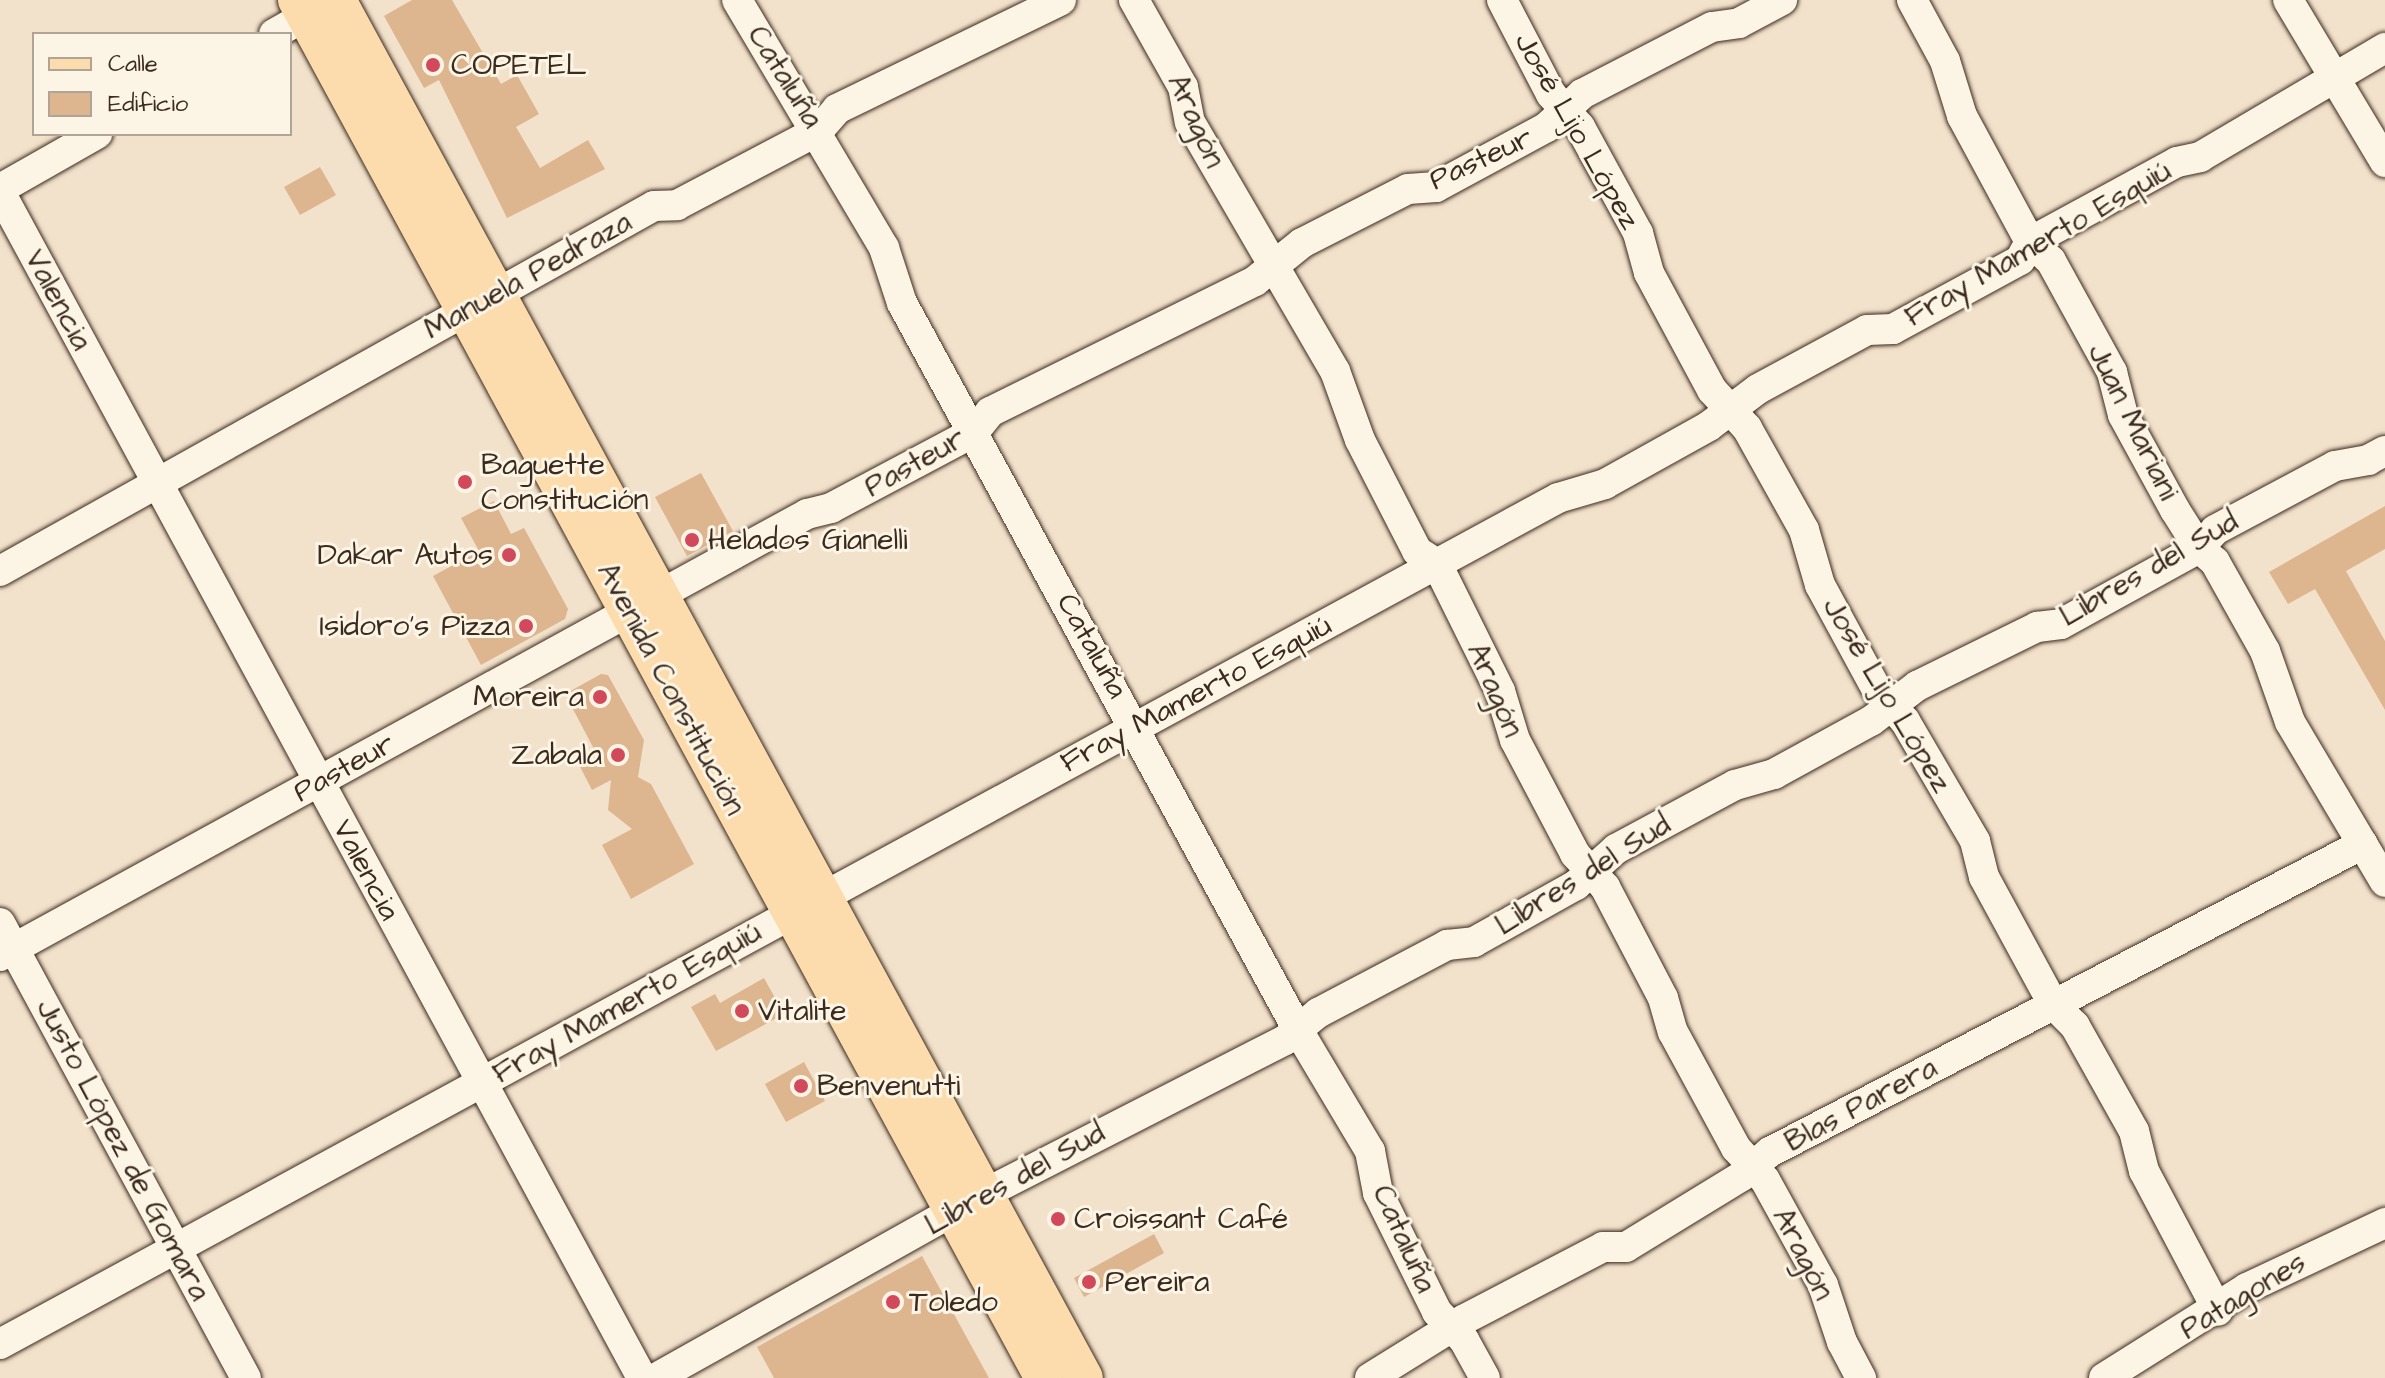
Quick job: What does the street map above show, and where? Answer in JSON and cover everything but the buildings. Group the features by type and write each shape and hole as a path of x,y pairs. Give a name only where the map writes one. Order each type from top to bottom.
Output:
{"main road":[{"name":"Avenida Constitución","path":"309,10 481,302 969,1203 1084,1378"},
{"name":"Avenida Constitución","path":"969,1203 1044,1378"}],"street":[{"name":"Cataluña","path":"737,0 789,91 819,130 884,248 902,303 1136,727 1299,1032 1370,1151 1378,1193 1437,1312 1453,1328 1485,1378"},
{"name":"Manuela Pedraza","path":"0,571 654,206 677,205 819,130 837,109 1061,0"},
{"name":"Aragón","path":"1134,0 1183,87 1197,135 1254,238 1275,261 1335,371 1360,440 1417,551 1437,564 1500,691 1515,740 1575,854 1605,887 1649,970 1673,1032 1736,1148 1753,1167 1823,1285 1842,1342 1861,1378"},
{"name":"José Lijo López","path":"1502,0 1565,110 1580,127 1638,233 1649,273 1712,390 1747,428 1804,530 1820,585 1877,690 1905,721 1975,841 1984,877 2053,1004 2075,1026 2134,1131 2144,1171 2218,1311"},
{"name":"Pasteur","path":"5,942 319,782 807,514 831,508 974,432 990,412 1255,281 1275,261 1408,189 1436,187 1547,127 1582,94 1712,27 1739,23 1782,0"},
{"name":"Juan Mariani","path":"1912,0 1945,61 1962,116 2030,242 2051,261 2112,372 2123,415 2199,548 2215,562 2251,625 2290,722 2346,824 2363,844 2385,882"},
{"path":"2288,0 2333,82 2348,95 2385,162"},
{"name":"Fray Mamerto Esquiú","path":"0,1344 806,903 1558,498 1605,484 1867,330 1893,329 2020,260 2030,242 2177,162 2200,157 2333,82 2385,48"},
{"path":"0,190 94,136"},
{"name":"Valencia","path":"0,190 642,1378"},
{"name":"Libres del Sud","path":"656,1378 1147,1107 1174,1101 1299,1032 1318,1013 1447,945 1474,942 1591,872 1616,849 1735,785 1774,774 1917,686 2037,627 2061,624 2199,548 2215,530 2322,473 2385,451"},
{"name":"Blas Parera","path":"1370,1378 1453,1328 1603,1247 1626,1247 1753,1167 1770,1152 2363,844"},
{"name":"Justo López de Gomara","path":"5,942 246,1378"},
{"name":"Patagones","path":"2104,1378 2218,1311 2247,1288 2385,1223"}],"place":[{"name":"COPETEL","path":"433,65"},
{"name":"Baguette Constitución","path":"465,482"},
{"name":"Helados Gianelli","path":"692,540"},
{"name":"Dakar Autos","path":"509,555"},
{"name":"Isidoro's Pizza","path":"526,626"},
{"name":"Moreira","path":"600,697"},
{"name":"Zabala","path":"618,755"},
{"name":"Vitalite","path":"742,1011"},
{"name":"Benvenutti","path":"801,1086"},
{"name":"Croissant Café","path":"1058,1219"},
{"name":"Pereira","path":"1089,1282"},
{"name":"Toledo","path":"893,1302"}]}
